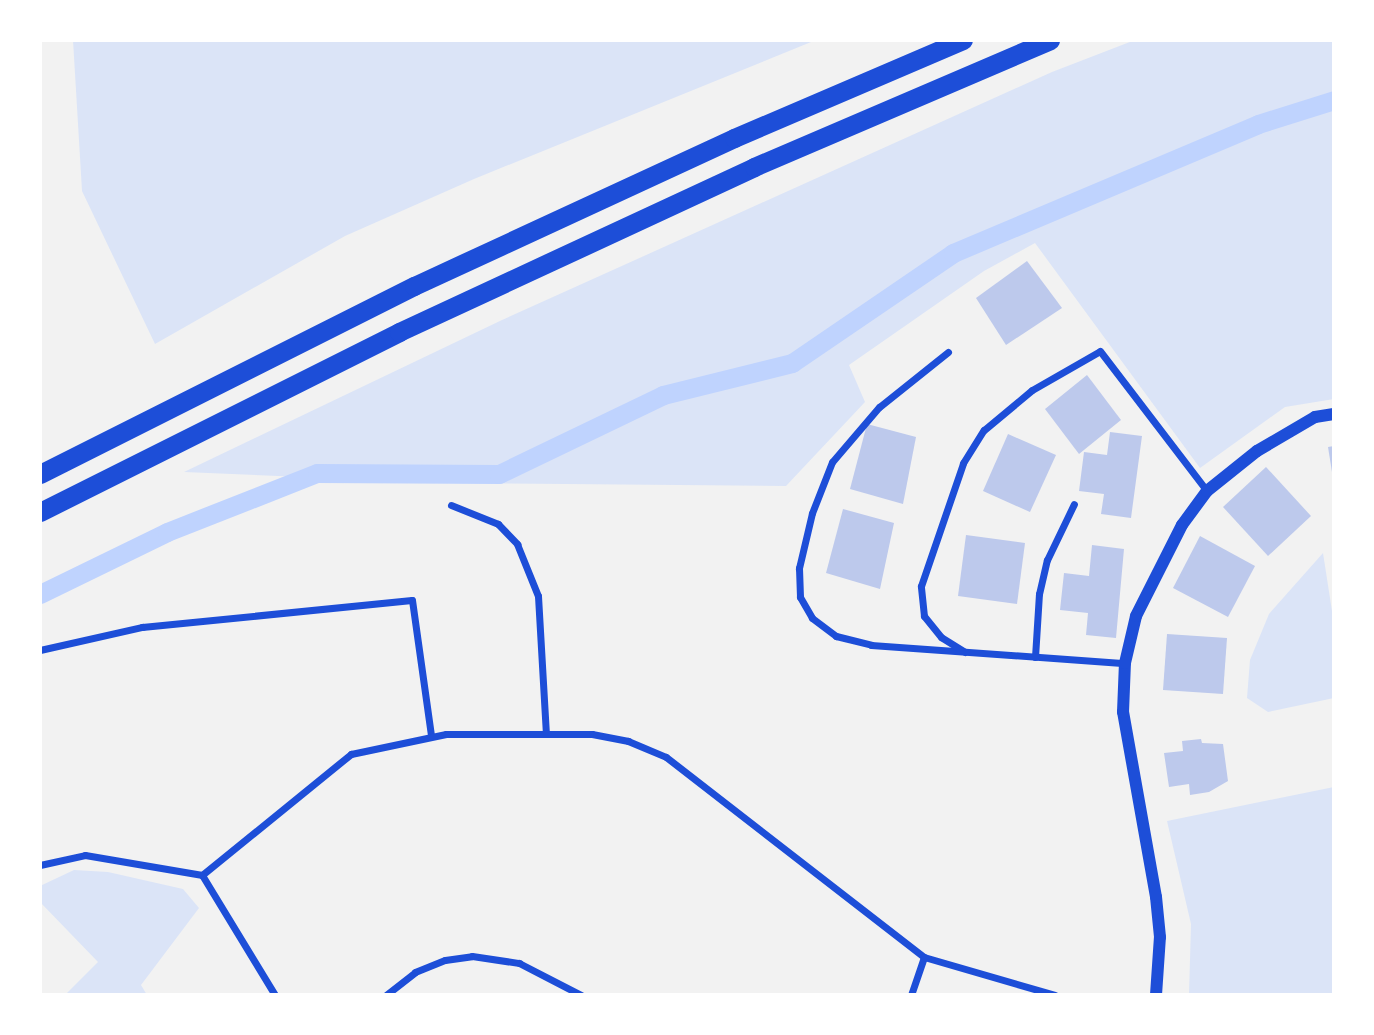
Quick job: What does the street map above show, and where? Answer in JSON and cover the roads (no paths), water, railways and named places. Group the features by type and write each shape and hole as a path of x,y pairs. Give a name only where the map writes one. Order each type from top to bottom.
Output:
{"highway":[{"path":"40,474 414,286 734,138 963,40"},
{"path":"40,512 424,320 754,167 1050,40"}],"street":[{"path":"966,652 941,637 924,617 921,586 963,463 984,430 1032,390 1100,351 1207,491"},
{"path":"948,352 879,407 832,462 812,513 799,568 800,597 812,618 836,636 871,645 1125,663"},
{"path":"1156,995 1160,937 1123,712 1125,663 1136,616 1155,573 1182,525 1207,491 1257,451 1315,417 1334,414"},
{"path":"1035,657 1039,594 1047,560 1074,504"},
{"path":"451,505 498,524 517,544 538,596 546,734"},
{"path":"40,650 142,627 412,600 432,736"},
{"path":"202,876 351,754 432,736 592,734 628,741 666,757 924,957 1055,995"},
{"path":"40,865 85,855 202,876 275,995"},
{"path":"386,995 415,972 445,960 472,956 519,963 581,995"},
{"path":"911,995 924,957"}],"waterway":[{"path":"40,594 167,532 317,473 499,474 663,395 792,363 953,253 1258,124 1334,100"}]}
